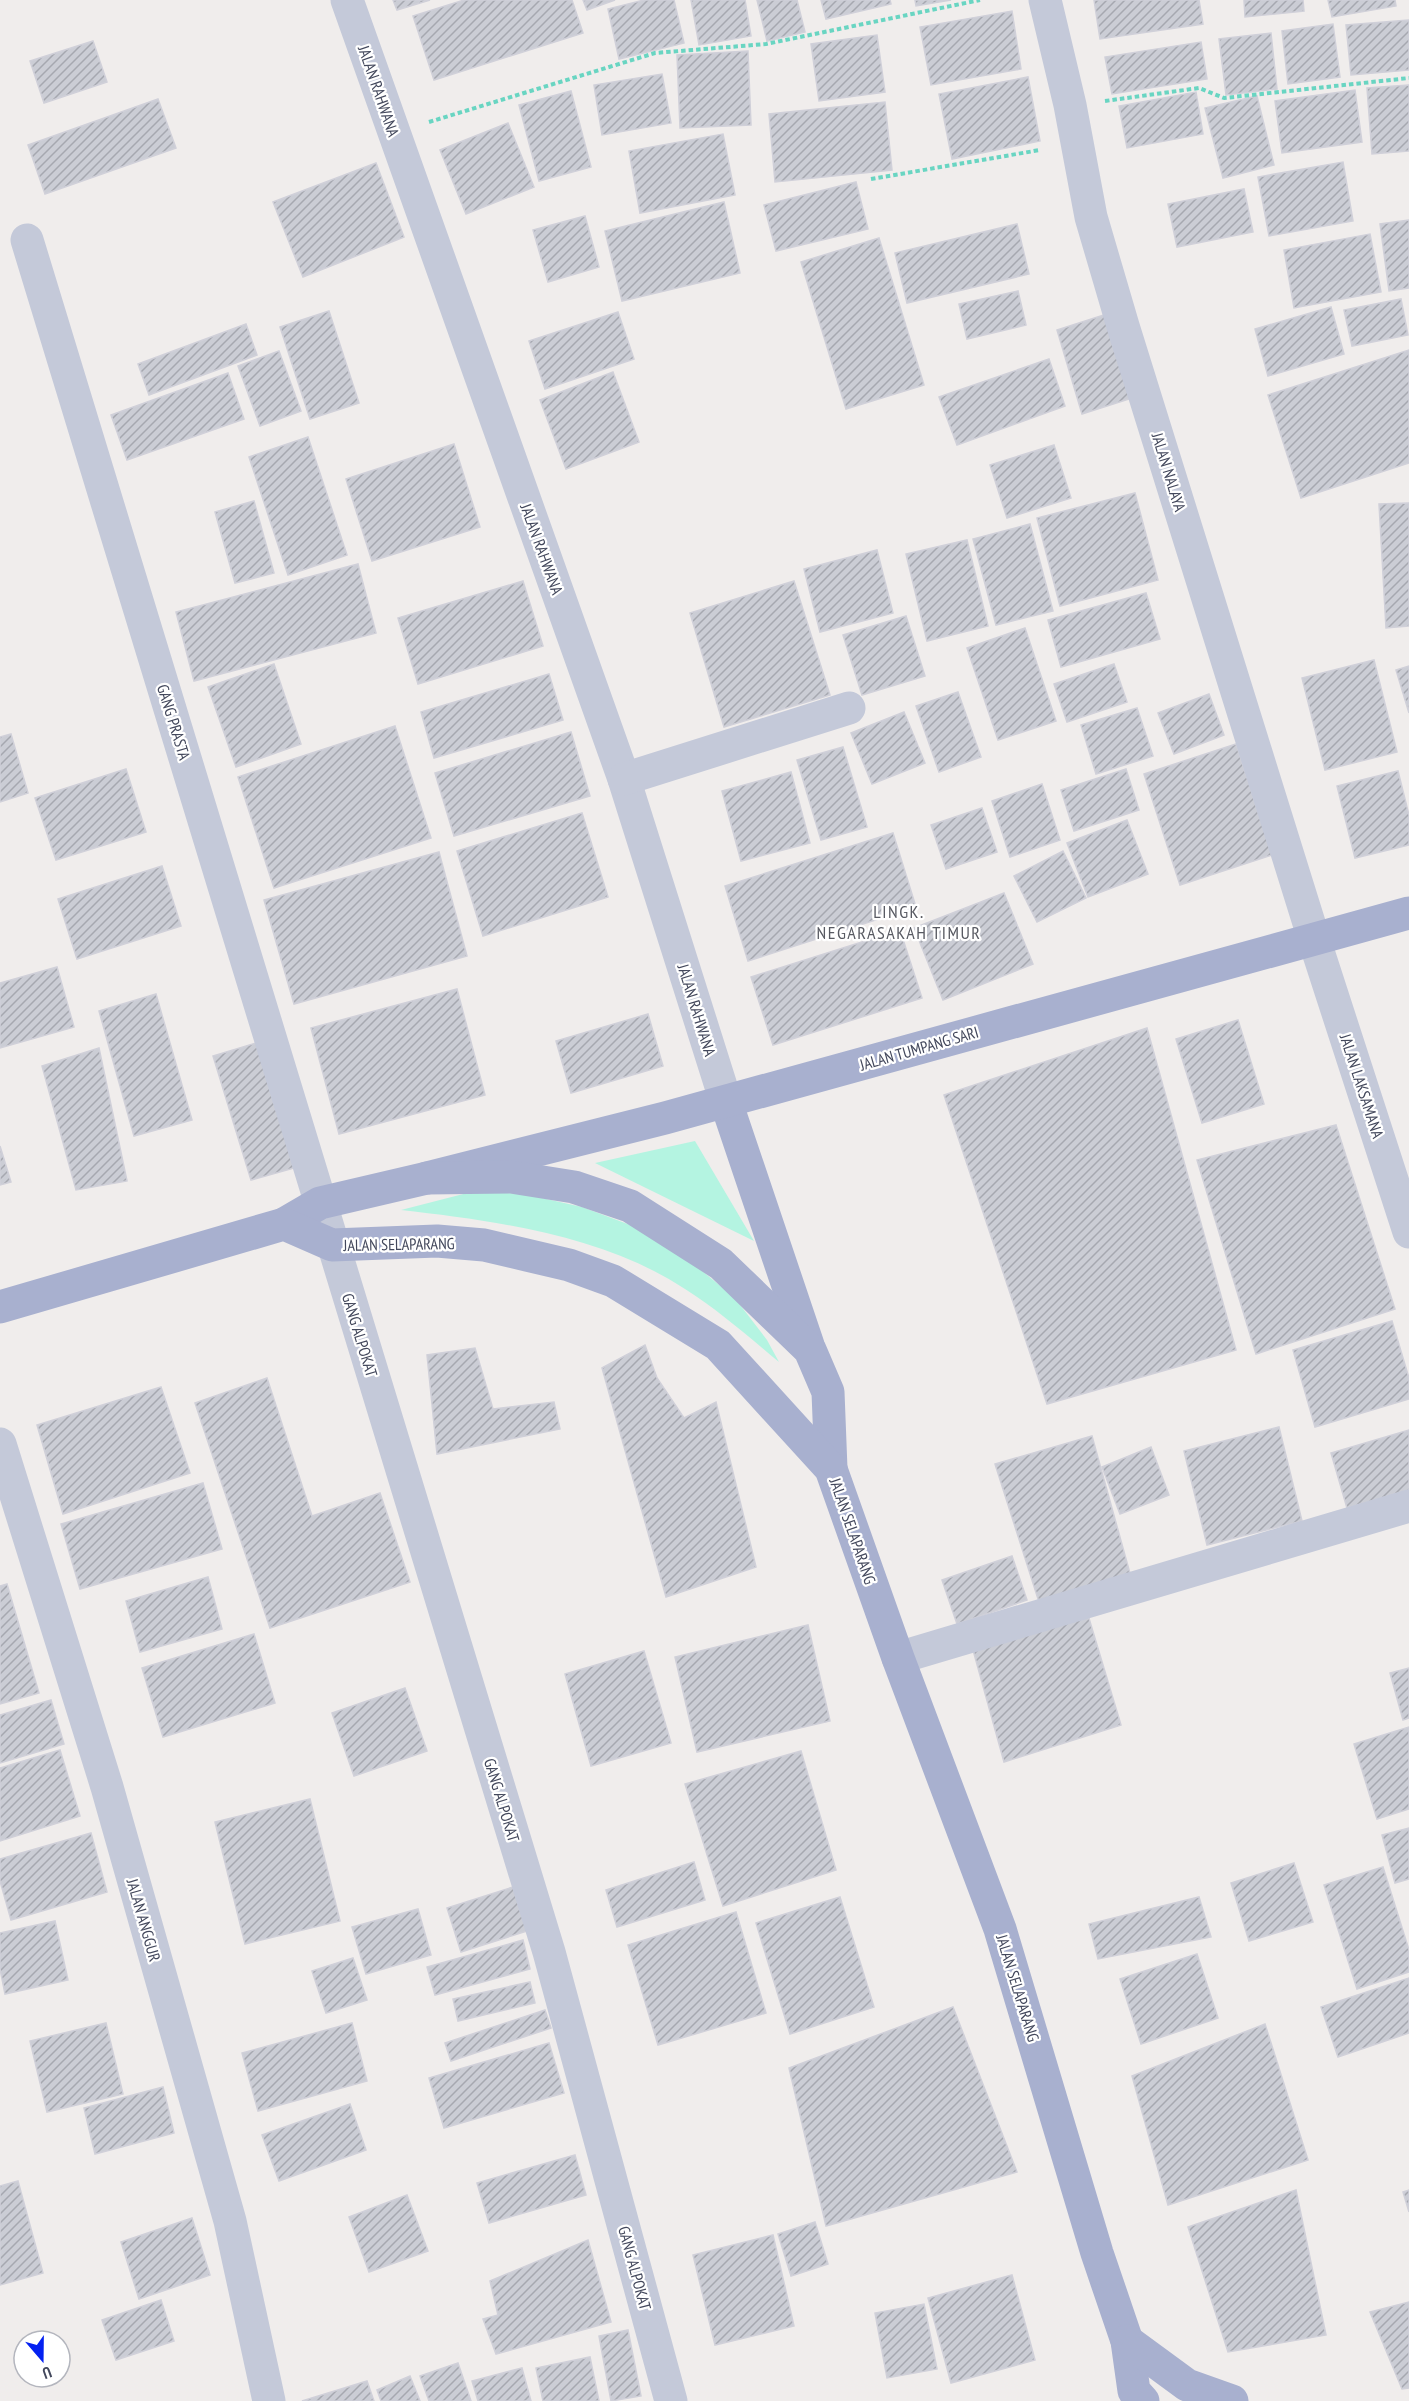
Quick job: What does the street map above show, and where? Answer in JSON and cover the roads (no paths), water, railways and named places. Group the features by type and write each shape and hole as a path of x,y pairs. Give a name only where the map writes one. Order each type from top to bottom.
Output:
{"main road":[{"name":"JALAN TUMPANG SARI","path":"284,1224 320,1203 726,1102 1409,913"},
{"path":"726,1102 810,1350"},
{"name":"JALAN TUMPANG SARI","path":"427,1178 511,1177 574,1187 630,1206 721,1264 810,1350 828,1392 831,1469"},
{"path":"0,1307 284,1224"},
{"name":"JALAN SELAPARANG","path":"284,1224 332,1245 437,1241 484,1245 569,1265 613,1281 718,1345 831,1469 897,1658 1000,1929 1097,2253 1127,2341 1134,2391 1143,2401"},
{"path":"1127,2341 1187,2385 1232,2401"}],"street":[{"name":"JALAN RAHWANA","path":"347,0 624,779 726,1102"},
{"name":"JALAN NALAYA","path":"1045,0 1070,105 1092,217 1123,326 1314,939"},
{"name":"GANG PRASTA","path":"27,240 320,1203"},
{"path":"624,779 849,708"},
{"name":"JALAN LAKSAMANA","path":"1314,939 1409,1232"},
{"name":"GANG ALPOKAT","path":"320,1203 549,1952 671,2401"},
{"name":"JALAN ANGGUR","path":"0,1444 107,1787 230,2221 269,2401"},
{"path":"897,1658 1409,1506"}],"district":[{"name":"LINGK. NEGARASAKAH TIMUR","path":"899,921"}]}
